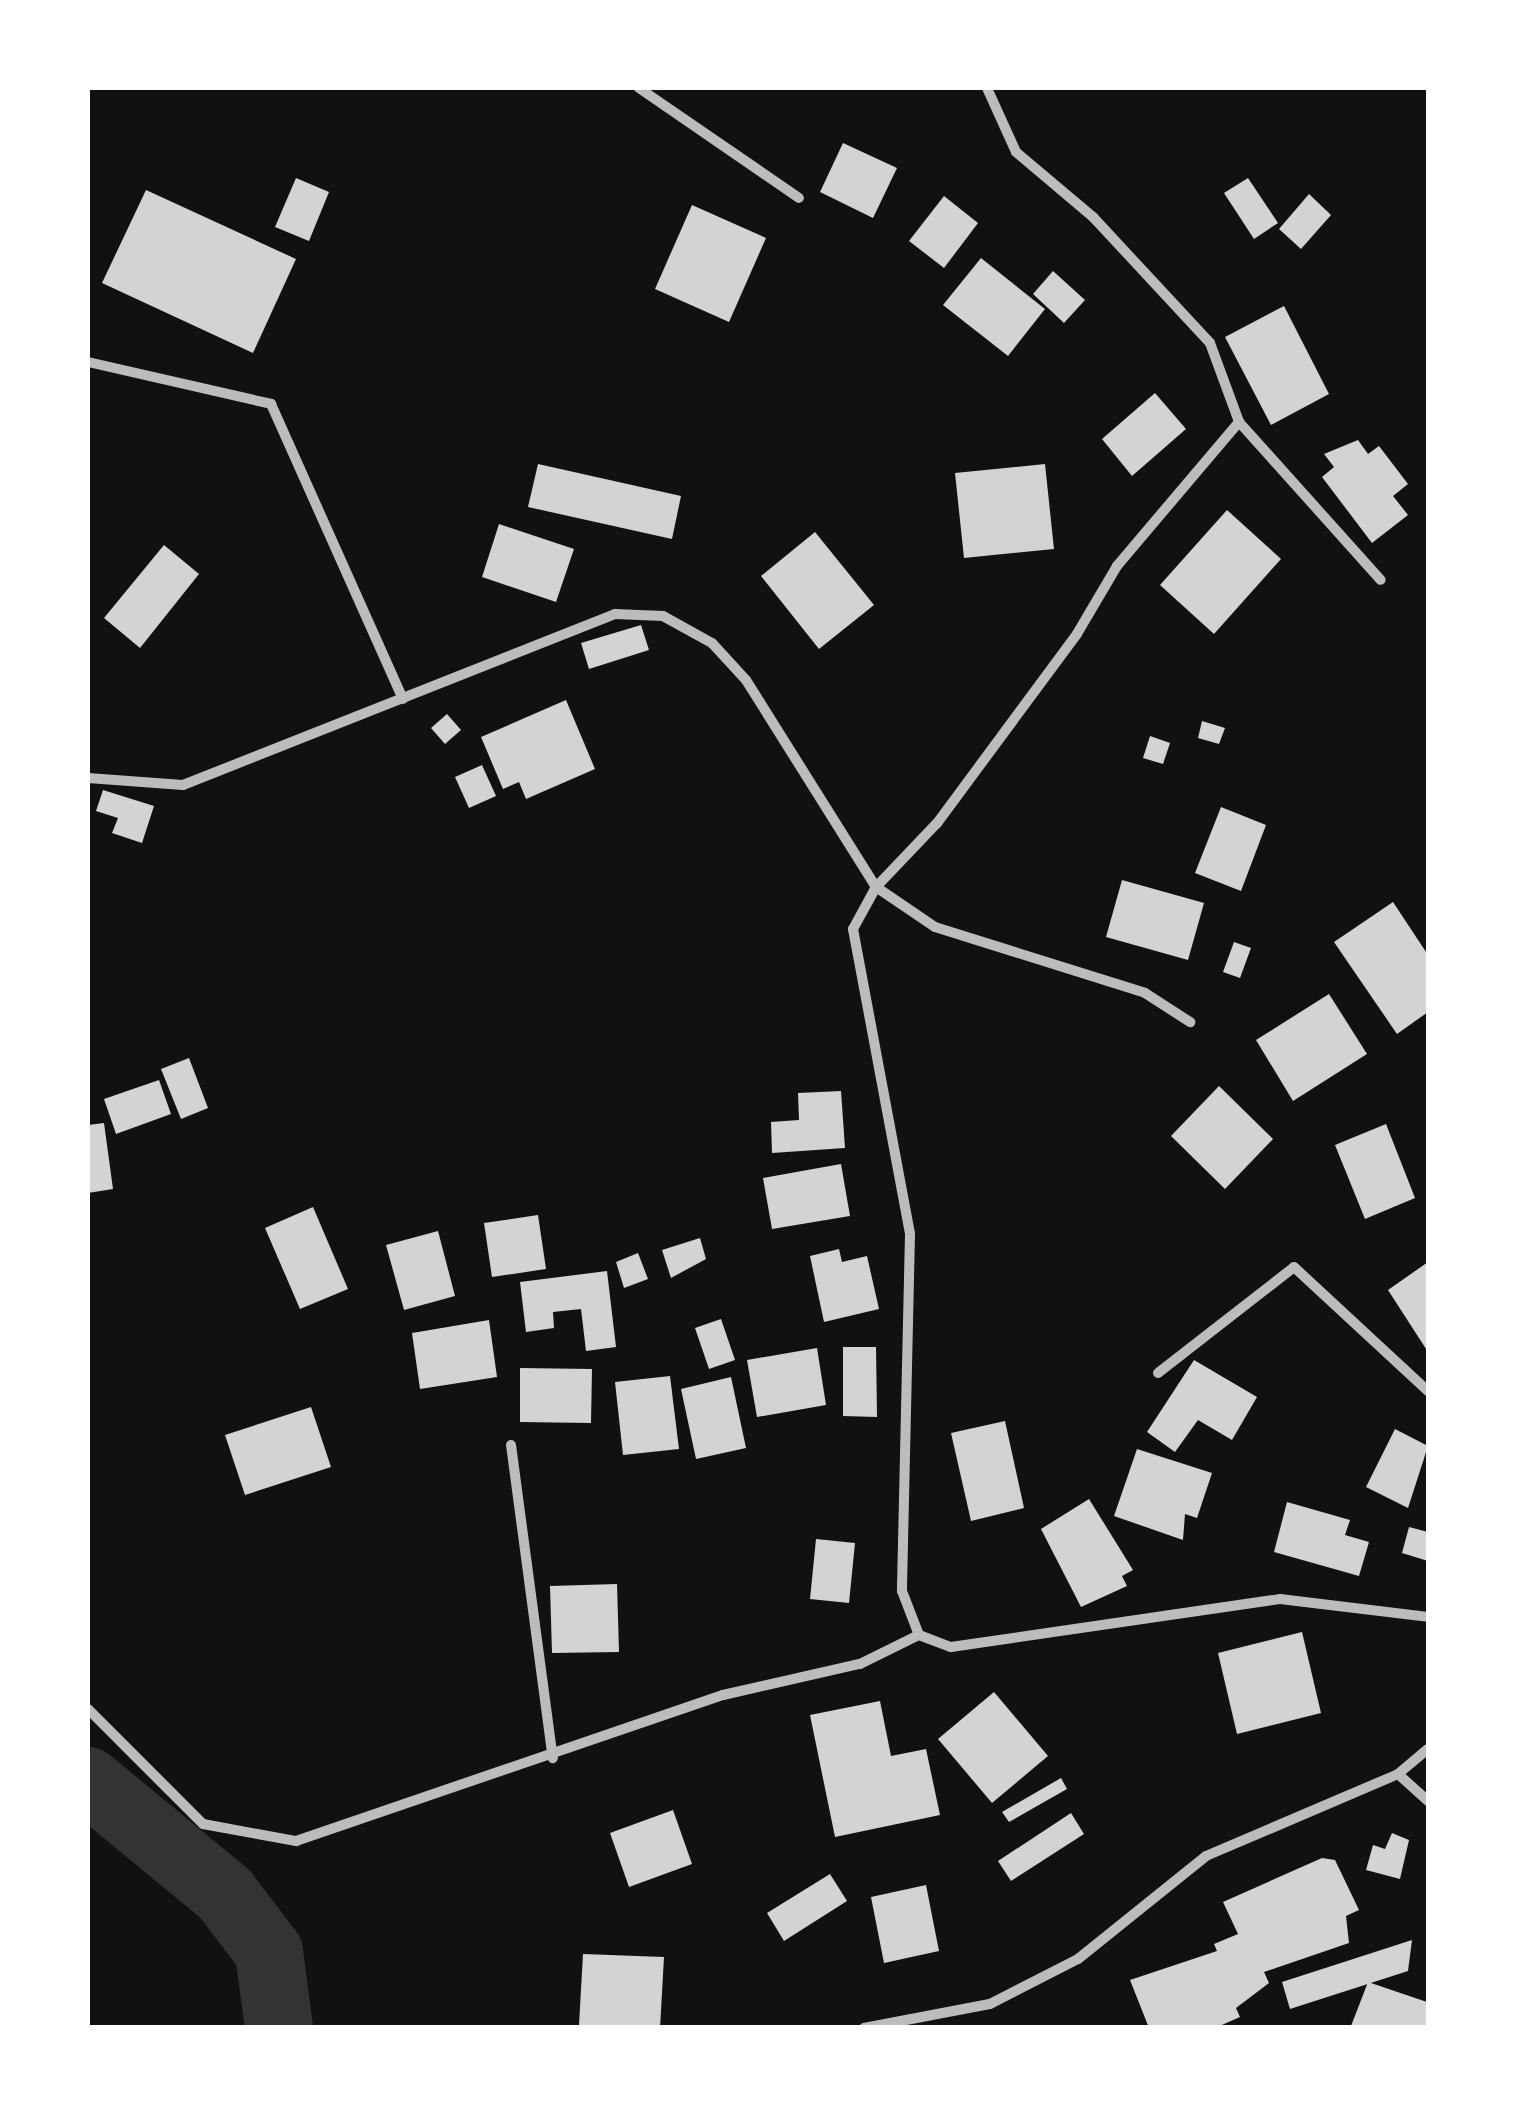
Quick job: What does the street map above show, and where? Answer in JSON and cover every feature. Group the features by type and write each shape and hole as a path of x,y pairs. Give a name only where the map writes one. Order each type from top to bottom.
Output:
{"street":[{"path":"639,88 798,198"},
{"path":"988,88 1016,152 1093,217 1210,343 1239,422 1381,580"},
{"path":"88,362 271,404 403,699"},
{"path":"1239,422 1117,566 937,823 876,887 854,929 910,1234 902,1591 920,1635 951,1647 1280,1599 1428,1617"},
{"path":"88,778 183,785 615,614 663,616 712,642 746,680 876,887 935,928 1145,994 1190,1022"},
{"path":"1158,1373 1294,1268 1428,1392"},
{"path":"511,1445 553,1758"},
{"path":"88,1709 202,1824 256,1839 350,1830 724,1695 860,1664 920,1635"},
{"path":"864,2028 990,2004 1078,1959 1206,1856 1398,1774 1428,1749"},
{"path":"1398,1774 1428,1801"}],"building":[{"path":"843,143 897,168 873,218 820,192"},
{"path":"296,178 329,192 309,241 275,227"},
{"path":"1248,178 1278,223 1254,239 1224,193"},
{"path":"146,190 296,259 253,353 102,283"},
{"path":"1309,194 1331,215 1301,249 1279,229"},
{"path":"944,196 978,223 944,268 909,241"},
{"path":"692,205 766,238 729,322 655,289"},
{"path":"981,258 1045,309 1008,356 943,305"},
{"path":"1053,271 1085,300 1064,323 1033,294"},
{"path":"1284,306 1329,394 1271,425 1225,337"},
{"path":"1155,393 1186,429 1132,476 1102,439"},
{"path":"1358,440 1368,454 1379,446 1408,484 1393,496 1408,515 1372,543 1322,477 1334,467 1324,454"},
{"path":"538,464 681,496 672,539 528,507"},
{"path":"1045,464 1054,549 964,558 955,473"},
{"path":"1227,510 1281,559 1214,634 1160,585"},
{"path":"499,524 574,549 556,602 482,577"},
{"path":"815,532 874,605 819,649 761,576"},
{"path":"164,545 199,574 140,648 104,618"},
{"path":"641,625 649,650 589,669 581,643"},
{"path":"566,700 595,769 526,799 519,782 503,789 481,737"},
{"path":"447,714 461,730 445,744 431,728"},
{"path":"1202,721 1225,728 1219,744 1198,738"},
{"path":"1150,736 1170,743 1163,764 1143,758"},
{"path":"482,765 496,796 469,808 455,777"},
{"path":"103,790 154,806 142,843 112,833 118,818 96,811"},
{"path":"1221,807 1266,825 1241,891 1195,873"},
{"path":"1122,880 1204,903 1188,960 1106,937"},
{"path":"1393,902 1428,955 1428,1012 1397,1034 1334,942"},
{"path":"1234,942 1251,948 1240,978 1223,972"},
{"path":"1329,994 1367,1054 1293,1101 1256,1040"},
{"path":"189,1058 208,1108 181,1119 161,1069"},
{"path":"159,1080 171,1114 116,1134 104,1099"},
{"path":"1219,1086 1273,1139 1225,1189 1171,1136"},
{"path":"841,1091 845,1148 772,1153 771,1122 799,1120 798,1093"},
{"path":"104,1123 113,1189 88,1193 88,1125"},
{"path":"1386,1124 1415,1198 1365,1219 1335,1145"},
{"path":"841,1164 850,1216 772,1229 763,1178"},
{"path":"313,1207 348,1289 300,1309 265,1228"},
{"path":"538,1215 546,1269 492,1277 484,1223"},
{"path":"438,1231 455,1296 404,1310 386,1245"},
{"path":"700,1238 706,1259 671,1278 662,1250"},
{"path":"839,1249 842,1262 867,1256 879,1309 824,1322 810,1256"},
{"path":"638,1253 648,1279 624,1288 616,1262"},
{"path":"1428,1262 1428,1352 1388,1290"},
{"path":"607,1271 616,1347 586,1351 581,1309 553,1312 554,1328 526,1332 520,1282"},
{"path":"721,1319 735,1360 709,1369 695,1328"},
{"path":"489,1320 497,1377 420,1389 412,1333"},
{"path":"843,1347 876,1347 877,1417 843,1416"},
{"path":"817,1348 826,1405 757,1417 747,1360"},
{"path":"1194,1360 1257,1397 1232,1440 1198,1420 1175,1452 1147,1432"},
{"path":"520,1368 592,1369 591,1423 520,1422"},
{"path":"670,1376 679,1449 623,1455 615,1382"},
{"path":"731,1377 746,1448 696,1459 681,1389"},
{"path":"311,1407 331,1467 245,1495 225,1435"},
{"path":"1005,1421 1024,1508 971,1521 951,1433"},
{"path":"1395,1429 1428,1446 1408,1508 1366,1487"},
{"path":"1137,1449 1212,1473 1197,1518 1185,1514 1183,1540 1114,1516"},
{"path":"1089,1499 1133,1570 1122,1576 1127,1586 1081,1607 1041,1529"},
{"path":"1287,1502 1350,1520 1345,1535 1369,1542 1359,1576 1274,1552"},
{"path":"1409,1527 1428,1532 1428,1561 1402,1553"},
{"path":"816,1539 855,1543 849,1603 810,1599"},
{"path":"617,1584 619,1652 552,1653 550,1586"},
{"path":"1302,1632 1321,1713 1237,1734 1218,1653"},
{"path":"994,1692 1048,1756 992,1803 938,1739"},
{"path":"880,1701 891,1756 926,1749 940,1815 835,1837 810,1715"},
{"path":"1061,1778 1067,1789 1009,1822 1002,1812"},
{"path":"673,1810 692,1864 629,1887 610,1833"},
{"path":"1071,1813 1084,1834 1011,1881 998,1861"},
{"path":"1392,1833 1409,1840 1400,1879 1366,1870 1373,1845 1385,1849"},
{"path":"1322,1858 1335,1860 1359,1910 1346,1916 1349,1943 1264,1972 1269,1983 1236,2008 1240,2017 1215,2028 1149,2028 1130,1980 1217,1951 1214,1944 1238,1934 1223,1902"},
{"path":"830,1874 847,1901 784,1941 767,1913"},
{"path":"926,1885 939,1951 884,1963 871,1897"},
{"path":"1412,1940 1408,1971 1290,2009 1282,1982"},
{"path":"583,1954 664,1957 660,2028 579,2025"},
{"path":"1368,1982 1427,2002 1428,2028 1351,2026"}],"waterway":[{"path":"88,1781 225,1894 269,1952 279,2028"}]}
